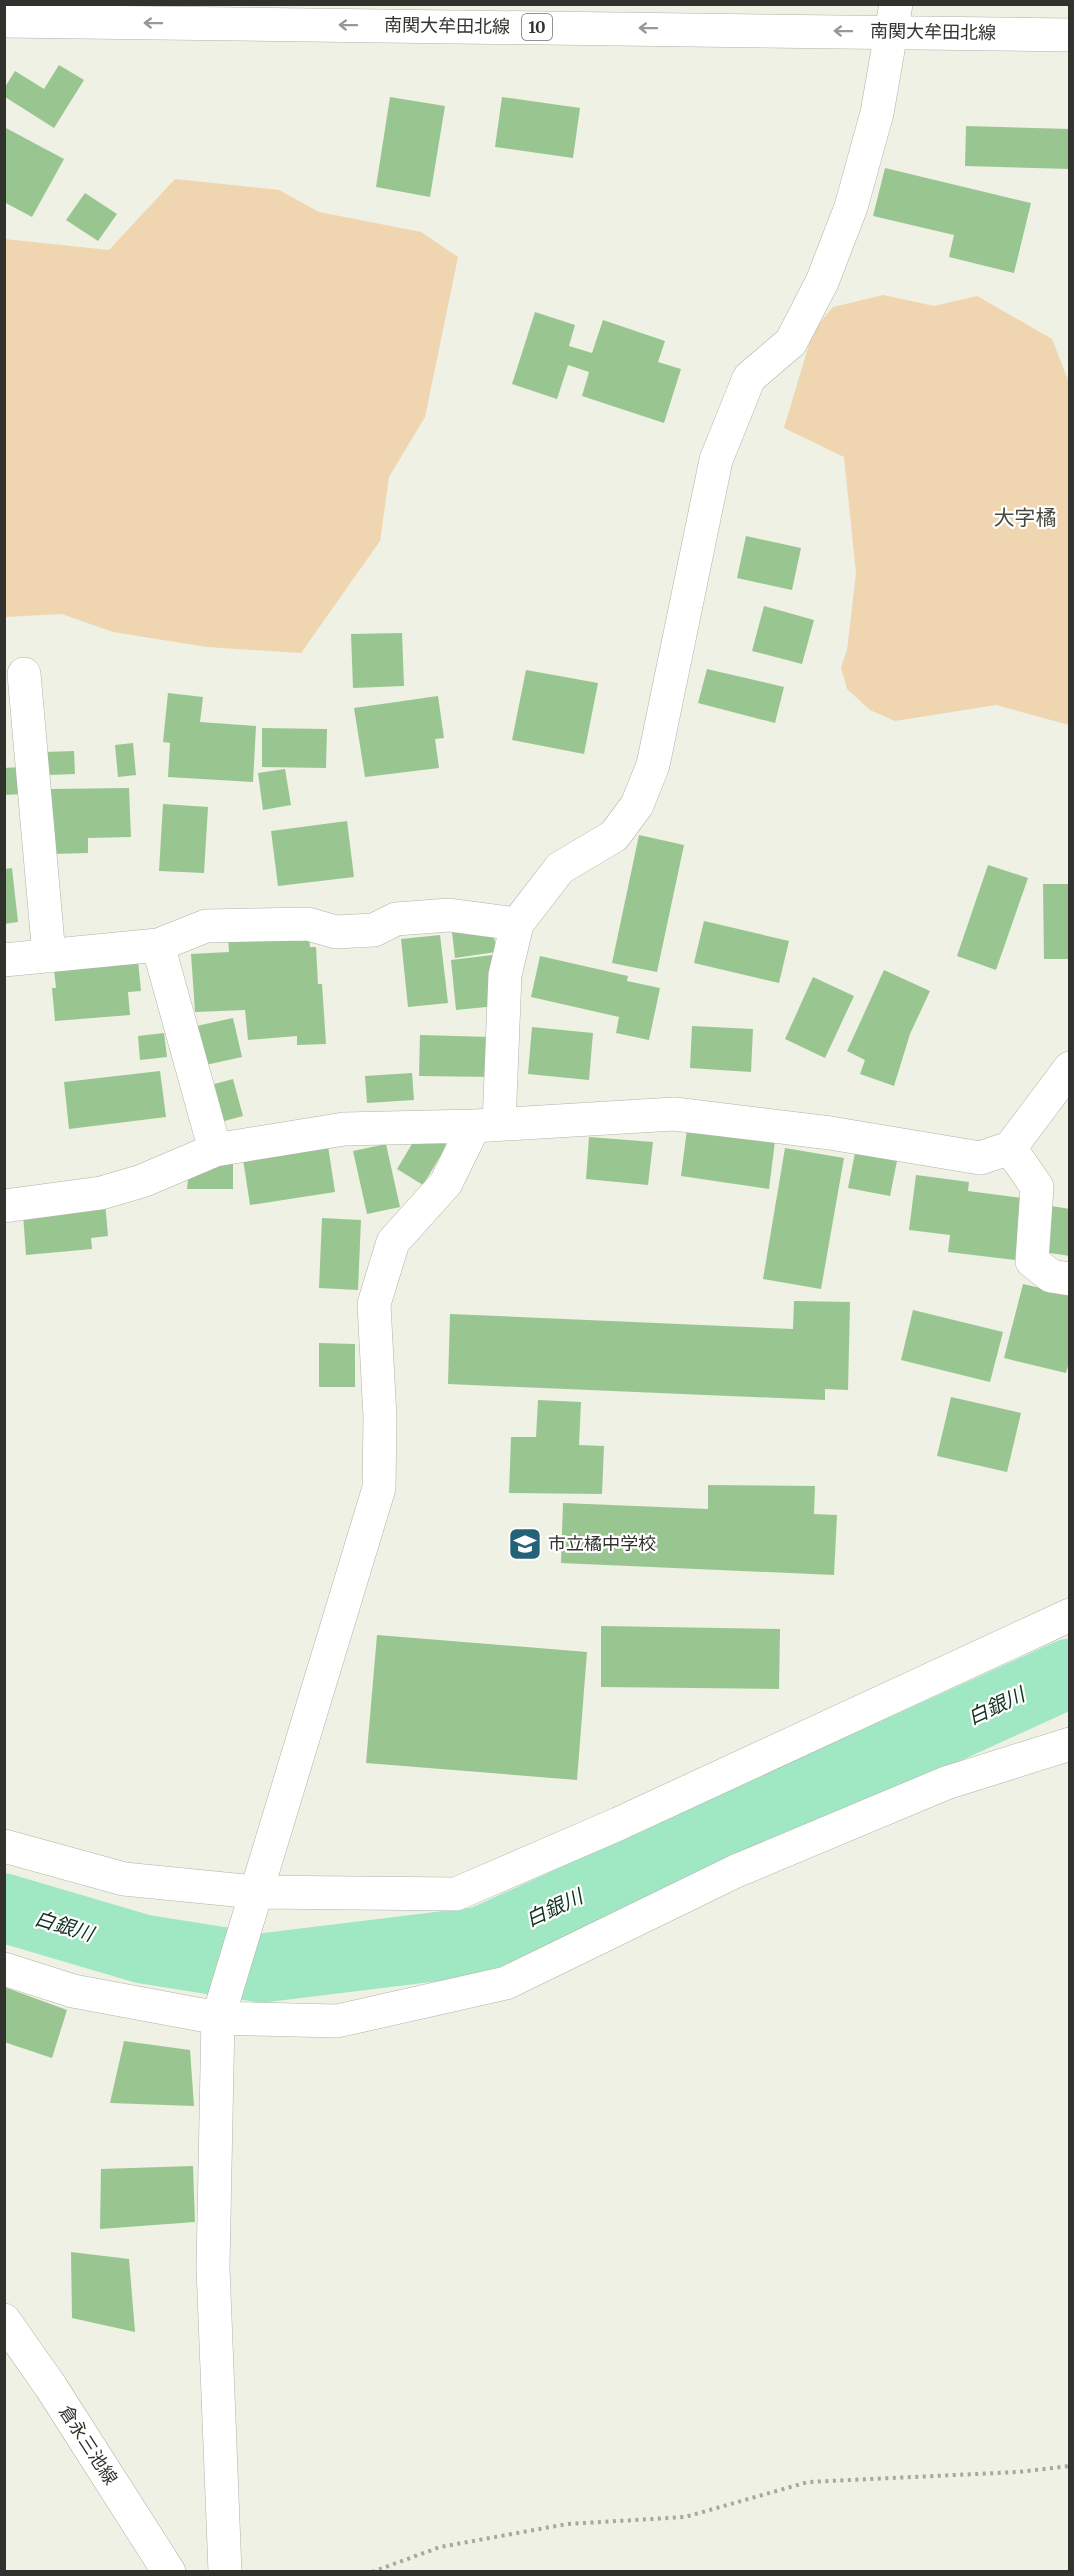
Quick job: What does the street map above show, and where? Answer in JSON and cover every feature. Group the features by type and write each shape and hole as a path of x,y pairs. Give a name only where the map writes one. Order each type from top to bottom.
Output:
{"street":[{"name":"南関大牟田北線","path":"4,21 894,18 1070,35"},
{"path":"225,2571 213,2267 218,2019 379,1488 380,1417 374,1304 393,1242 446,1183 487,1125 505,975 517,924 560,868 614,836 638,804 653,765 716,460 749,378 790,342 822,282 857,186 877,113 894,18"},
{"path":"24,674 49,956"},
{"path":"4,960 158,945 206,926 308,924 336,932 345,932 374,930 396,919 449,915 517,924"},
{"path":"158,945 215,1150"},
{"path":"4,1206 101,1193 142,1181 215,1150 344,1129 487,1125 674,1114 830,1133 980,1158 1010,1148 1070,1068"},
{"path":"1010,1148 1037,1187 1032,1261 1051,1276 1070,1279"},
{"path":"4,1846 124,1879 255,1892 456,1894 618,1824 1070,1615"},
{"path":"4,1969 73,1991 218,2019 337,2021 506,1983 736,1871 946,1783 1070,1744"},
{"name":"倉永三池線","path":"4,2320 51,2387 169,2571"}],"path":[{"path":"372,2571 440,2547 567,2524 685,2517 808,2482 1018,2472 1070,2466"}],"shaded area":[{"path":"175,179 279,190 319,212 421,232 458,257 425,417 389,477 380,541 301,653 207,647 113,632 62,614 5,617 5,239 109,250"},
{"path":"883,295 934,306 977,296 1052,339 1070,385 1069,725 996,705 895,721 870,710 847,689 841,667 847,650 856,573 844,457 784,428 813,331 833,307"}],"building":[{"path":"59,65 84,80 54,128 5,97 5,87 15,71 44,89"},
{"path":"390,97 445,106 430,197 376,187"},
{"path":"502,97 580,108 573,158 495,147"},
{"path":"966,126 1070,129 1070,169 965,166"},
{"path":"4,127 64,159 32,217 4,202"},
{"path":"885,168 1031,203 1014,273 949,257 954,235 873,216"},
{"path":"85,193 117,214 98,241 66,220"},
{"path":"535,312 575,325 569,346 592,353 603,320 665,341 658,362 681,369 664,423 582,396 589,372 568,365 557,399 512,384"},
{"path":"746,536 801,548 792,590 737,578"},
{"path":"764,606 814,620 802,664 752,651"},
{"path":"402,633 404,686 353,688 351,634"},
{"path":"707,669 784,687 775,723 698,703"},
{"path":"526,670 598,683 584,754 512,740"},
{"path":"168,693 203,697 200,722 256,726 253,782 168,777 170,743 163,742"},
{"path":"438,696 444,738 435,739 439,768 365,777 354,708"},
{"path":"262,728 327,729 326,768 262,767"},
{"path":"133,743 136,775 118,777 115,745"},
{"path":"74,751 75,774 47,775 45,752"},
{"path":"21,767 23,794 4,795 4,768"},
{"path":"285,769 291,805 263,810 258,773"},
{"path":"129,788 131,837 88,838 88,853 52,854 50,789"},
{"path":"163,804 208,807 204,873 159,871"},
{"path":"347,821 354,877 278,886 271,831"},
{"path":"639,835 684,845 657,972 612,963"},
{"path":"988,865 1028,878 996,970 957,956"},
{"path":"12,868 18,922 4,924 4,869"},
{"path":"1043,884 1070,884 1070,959 1044,959"},
{"path":"704,921 789,941 779,983 694,963"},
{"path":"493,927 496,952 455,958 452,932"},
{"path":"309,934 310,947 316,947 318,984 322,984 326,1044 297,1045 297,1036 248,1040 245,1010 195,1012 191,954 229,952 228,937"},
{"path":"440,935 448,1003 408,1007 401,939"},
{"path":"492,955 496,1006 456,1010 451,960"},
{"path":"540,956 628,976 627,981 660,988 649,1040 616,1033 619,1017 531,997"},
{"path":"138,961 141,991 128,992 130,1015 55,1021 52,988 56,988 54,970"},
{"path":"884,970 930,991 910,1034 894,1086 860,1074 865,1060 847,1051"},
{"path":"813,977 854,996 825,1058 785,1039"},
{"path":"233,1018 242,1057 201,1066 192,1027"},
{"path":"692,1026 753,1029 751,1072 690,1068"},
{"path":"532,1027 593,1033 589,1080 528,1074"},
{"path":"164,1033 167,1057 140,1060 138,1036"},
{"path":"420,1035 491,1037 491,1077 419,1076"},
{"path":"160,1071 166,1117 69,1129 64,1082"},
{"path":"412,1073 414,1100 367,1103 365,1076"},
{"path":"233,1079 243,1116 217,1123 207,1086"},
{"path":"421,1129 447,1145 423,1185 397,1169"},
{"path":"687,1129 775,1141 769,1189 681,1176"},
{"path":"589,1137 653,1142 648,1185 586,1179"},
{"path":"386,1144 400,1207 367,1214 353,1151"},
{"path":"328,1146 335,1192 250,1205 243,1159"},
{"path":"785,1148 844,1158 821,1289 763,1279"},
{"path":"855,1153 897,1161 890,1196 848,1188"},
{"path":"233,1157 233,1189 187,1189 189,1170"},
{"path":"916,1175 969,1182 968,1191 1022,1198 1015,1260 948,1252 950,1235 909,1230"},
{"path":"105,1202 108,1236 91,1238 92,1249 26,1255 23,1214"},
{"path":"1051,1206 1070,1209 1070,1256 1043,1252"},
{"path":"322,1218 361,1220 358,1290 319,1288"},
{"path":"1023,1284 1070,1295 1070,1359 1066,1373 1004,1358"},
{"path":"794,1301 850,1302 848,1390 825,1389 825,1400 448,1384 450,1314 793,1329"},
{"path":"913,1310 1003,1332 990,1382 901,1360"},
{"path":"319,1343 355,1344 355,1387 319,1387"},
{"path":"951,1397 1021,1413 1007,1472 937,1456"},
{"path":"538,1400 581,1402 579,1445 604,1446 602,1494 509,1493 511,1437 536,1437"},
{"path":"708,1485 815,1486 814,1514 837,1515 834,1575 561,1563 563,1503 708,1509"},
{"path":"601,1626 780,1629 779,1689 601,1687"},
{"path":"377,1635 587,1652 577,1780 366,1763"},
{"path":"4,1987 67,2010 52,2058 4,2042"},
{"path":"124,2041 190,2050 194,2106 110,2103"},
{"path":"193,2166 195,2222 100,2229 101,2169"},
{"path":"71,2252 129,2259 135,2332 72,2318"}],"waterway":[{"name":"白銀川","path":"4,1908 143,1949 262,1968 482,1941 1070,1673"}],"place":[{"name":"市立橘中学校","path":"525,1544"}],"district":[{"name":"大字橘","path":"1025,518"}]}
